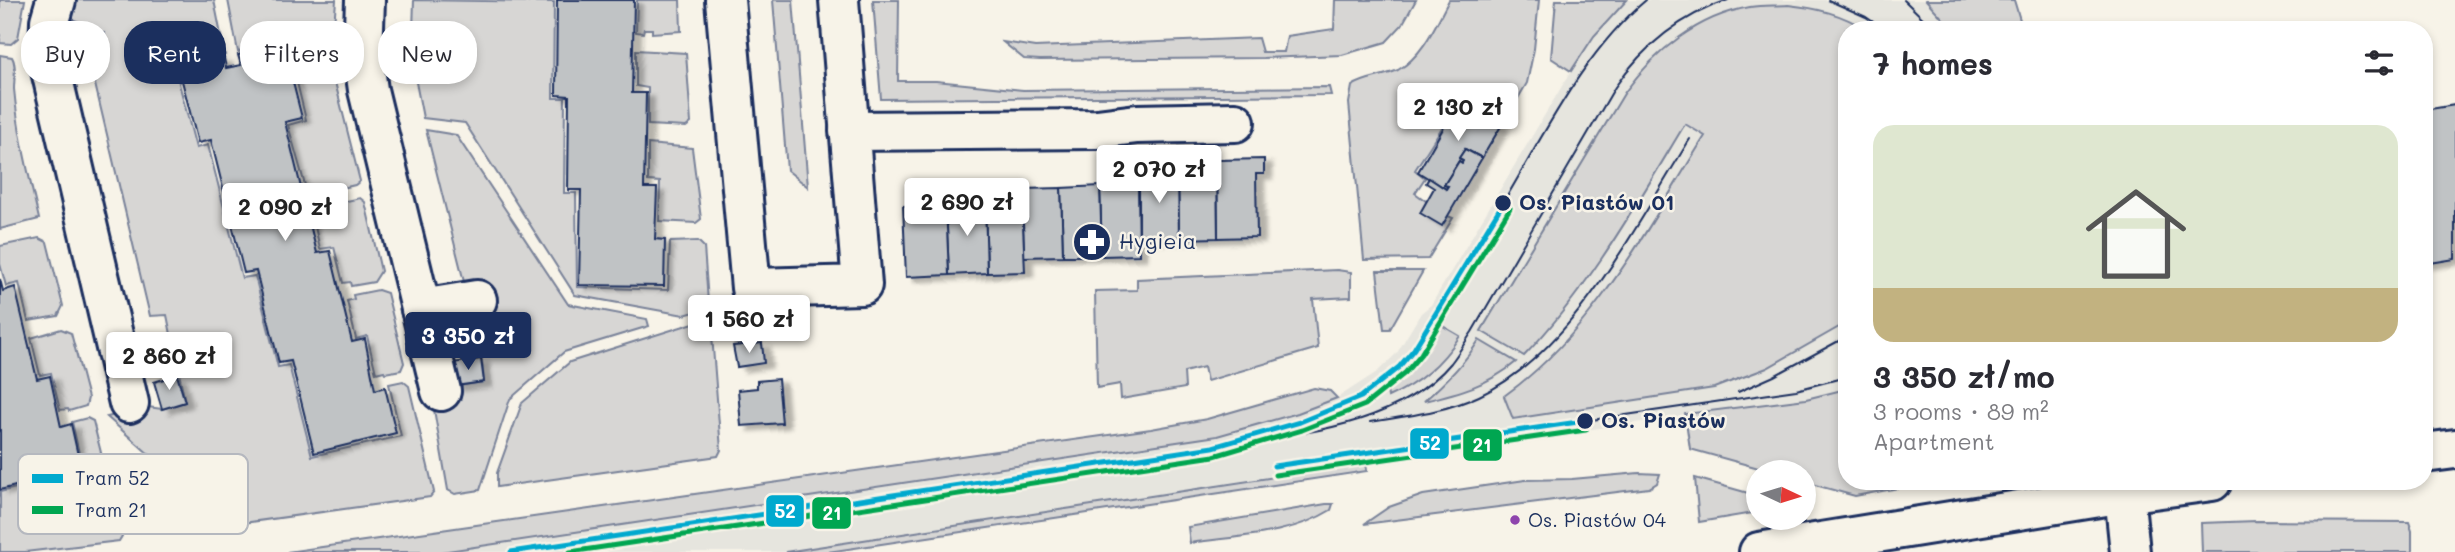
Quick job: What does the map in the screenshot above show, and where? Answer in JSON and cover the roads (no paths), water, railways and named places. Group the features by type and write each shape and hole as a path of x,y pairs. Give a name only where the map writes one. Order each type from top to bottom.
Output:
{"street":[{"path":"55,0 50,21 49,62 129,403"},
{"path":"365,0 363,54 368,90 441,391"},
{"path":"725,0 751,288 862,285 839,0"},
{"path":"849,131 1097,128 1137,124 1235,122"},
{"path":"421,309 477,299"},
{"path":"2433,452 2455,449"},
{"path":"1759,552 2146,490"},
{"path":"2124,493 2130,552"}],"tram line":[{"path":"1503,203 1584,69 1623,21 1646,0"},
{"path":"1213,447 1341,425 1401,402 1428,385 1451,363 1472,332 1626,72 1651,45 1679,23 1728,0"},
{"path":"1828,0 1872,21"},
{"path":"1904,0 1926,21"},
{"path":"1370,422 1426,413 1479,396 1513,376 1544,350 1573,318 1599,283 1690,139"},
{"name":"52","path":"511,552 1213,447 1300,422 1361,397 1399,367 1414,349 1503,203"},
{"name":"21","path":"570,552 1214,456 1302,430 1365,405 1405,373 1421,354 1510,208"},
{"path":"1738,392 1838,341"},
{"path":"1585,421 1796,390 1838,379"},
{"name":"52","path":"1274,466 1585,421"},
{"name":"21","path":"1275,475 1586,430"}],"place":[{"name":"Os. Piastów 01","path":"1503,203"},
{"name":"Hygieia","path":"1092,242"},
{"name":"Os. Piastów","path":"1585,421"},
{"name":"Os. Piastów 04","path":"1515,520"}]}
